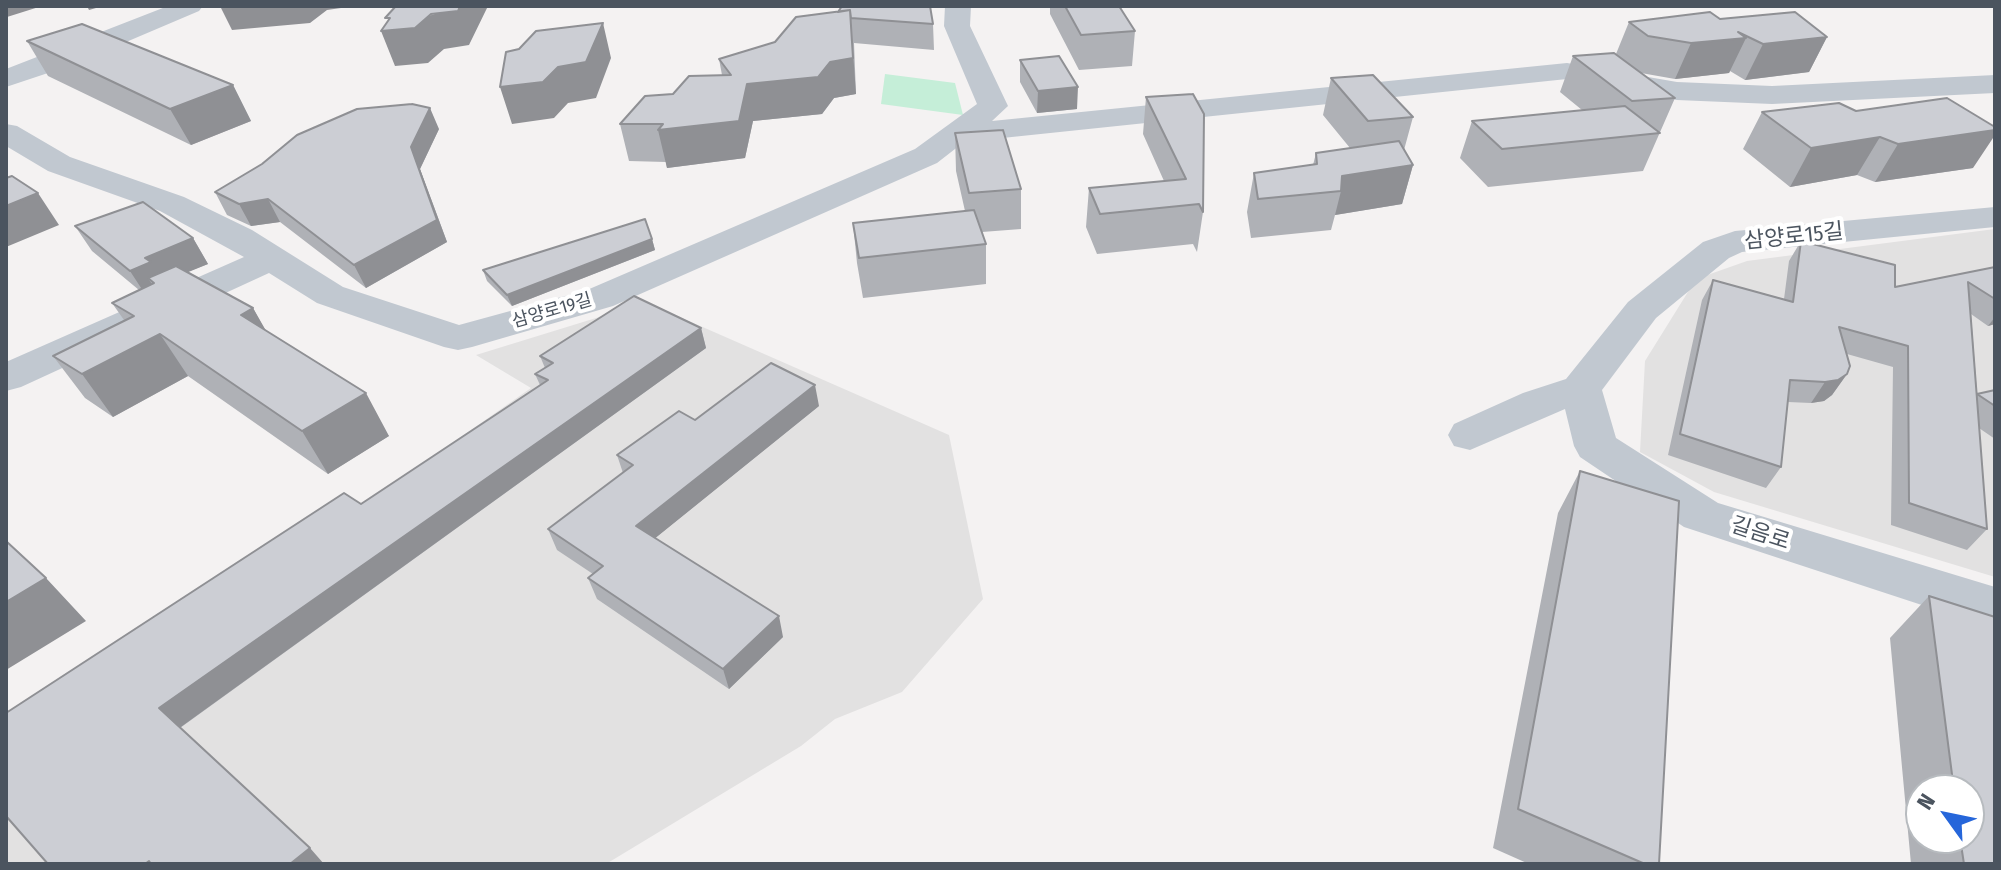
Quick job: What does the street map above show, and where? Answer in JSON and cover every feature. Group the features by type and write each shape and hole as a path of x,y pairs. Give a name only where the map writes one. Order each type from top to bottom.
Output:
{"street":[{"path":"6,78 76,54 190,6"},
{"name":"삼양로19길","path":"6,133 59,164 172,204 271,258 330,295 458,338 600,298 926,156 993,106 957,26 958,6"},
{"path":"955,134 1567,71 1677,91 1772,95 1995,84"},
{"name":"삼양로15길","path":"1581,389 1642,310 1716,250 1735,242 1995,217"},
{"path":"6,378 271,258"},
{"path":"1470,435 1538,403 1581,389"},
{"name":"길음로","path":"1581,389 1596,446 1701,515 1995,608"}],"shaded area":[{"path":"1995,229 1995,577 1714,492 1640,452 1645,361 1696,279 1747,261"},
{"path":"641,300 949,435 983,599 902,692 835,719 801,746 606,864 6,864 6,733 436,459 448,446 531,388 476,355 596,318"}],"green space":[{"path":"885,74 955,83 963,115 881,104"}],"building":[{"path":"396,6 460,6 458,11 431,14 415,28 381,31 390,18 385,18"},
{"path":"842,6 930,6 933,24 851,18 850,10 838,12"},
{"path":"1065,6 1119,6 1135,31 1081,35"},
{"path":"850,10 853,58 830,62 818,77 747,84 739,121 658,130 663,124 620,124 645,96 673,94 689,76 731,75 719,59 775,42 796,17"},
{"path":"1710,12 1720,19 1795,12 1827,37 1763,44 1738,32 1746,38 1691,43 1648,36 1629,22"},
{"path":"603,23 586,62 558,67 543,82 500,87 506,52 519,49 536,31"},
{"path":"82,24 233,85 170,109 27,41"},
{"path":"1614,53 1675,98 1632,101 1573,56"},
{"path":"1059,56 1078,87 1038,91 1020,60"},
{"path":"1373,75 1413,117 1368,121 1331,78"},
{"path":"1193,94 1204,114 1203,212 1199,204 1100,214 1089,188 1186,179 1146,97"},
{"path":"1947,98 1995,127 1995,130 1898,144 1880,137 1811,148 1762,112 1839,103 1856,111"},
{"path":"412,104 430,108 411,147 437,220 354,265 268,199 239,204 215,192 262,164 297,135 357,109"},
{"path":"1625,106 1660,133 1502,149 1472,121"},
{"path":"1003,130 1021,189 969,193 955,133"},
{"path":"1399,141 1413,165 1342,176 1341,191 1258,199 1254,173 1317,164 1316,153"},
{"path":"12,176 38,193 6,206 6,178"},
{"path":"143,202 193,238 145,258 151,262 130,271 75,226"},
{"path":"974,210 986,244 859,258 853,223"},
{"path":"645,219 652,239 507,295 483,270"},
{"path":"1801,241 1895,265 1895,287 1995,267 1995,299 1968,282 1987,529 1909,503 1908,346 1839,327 1850,366 1847,374 1838,380 1825,382 1790,380 1781,467 1680,434 1713,280 1793,302"},
{"path":"176,266 253,308 241,315 366,393 302,431 160,334 82,374 53,356 134,316 112,303 154,283 148,278"},
{"path":"634,296 701,328 159,708 310,848 290,864 151,864 149,861 145,864 48,864 6,816 6,713 344,493 361,504 548,380 535,374 553,363 540,356"},
{"path":"771,363 815,385 636,526 779,616 723,669 588,578 603,566 548,529 633,465 617,455 679,411 695,420"},
{"path":"1995,390 1995,406 1977,394"},
{"path":"1580,471 1679,501 1659,864 1645,864 1518,809"},
{"path":"6,541 46,578 6,602"},
{"path":"1929,596 1995,617 1995,864 1964,864 1962,854 1985,854 1985,774 1952,774"}]}
